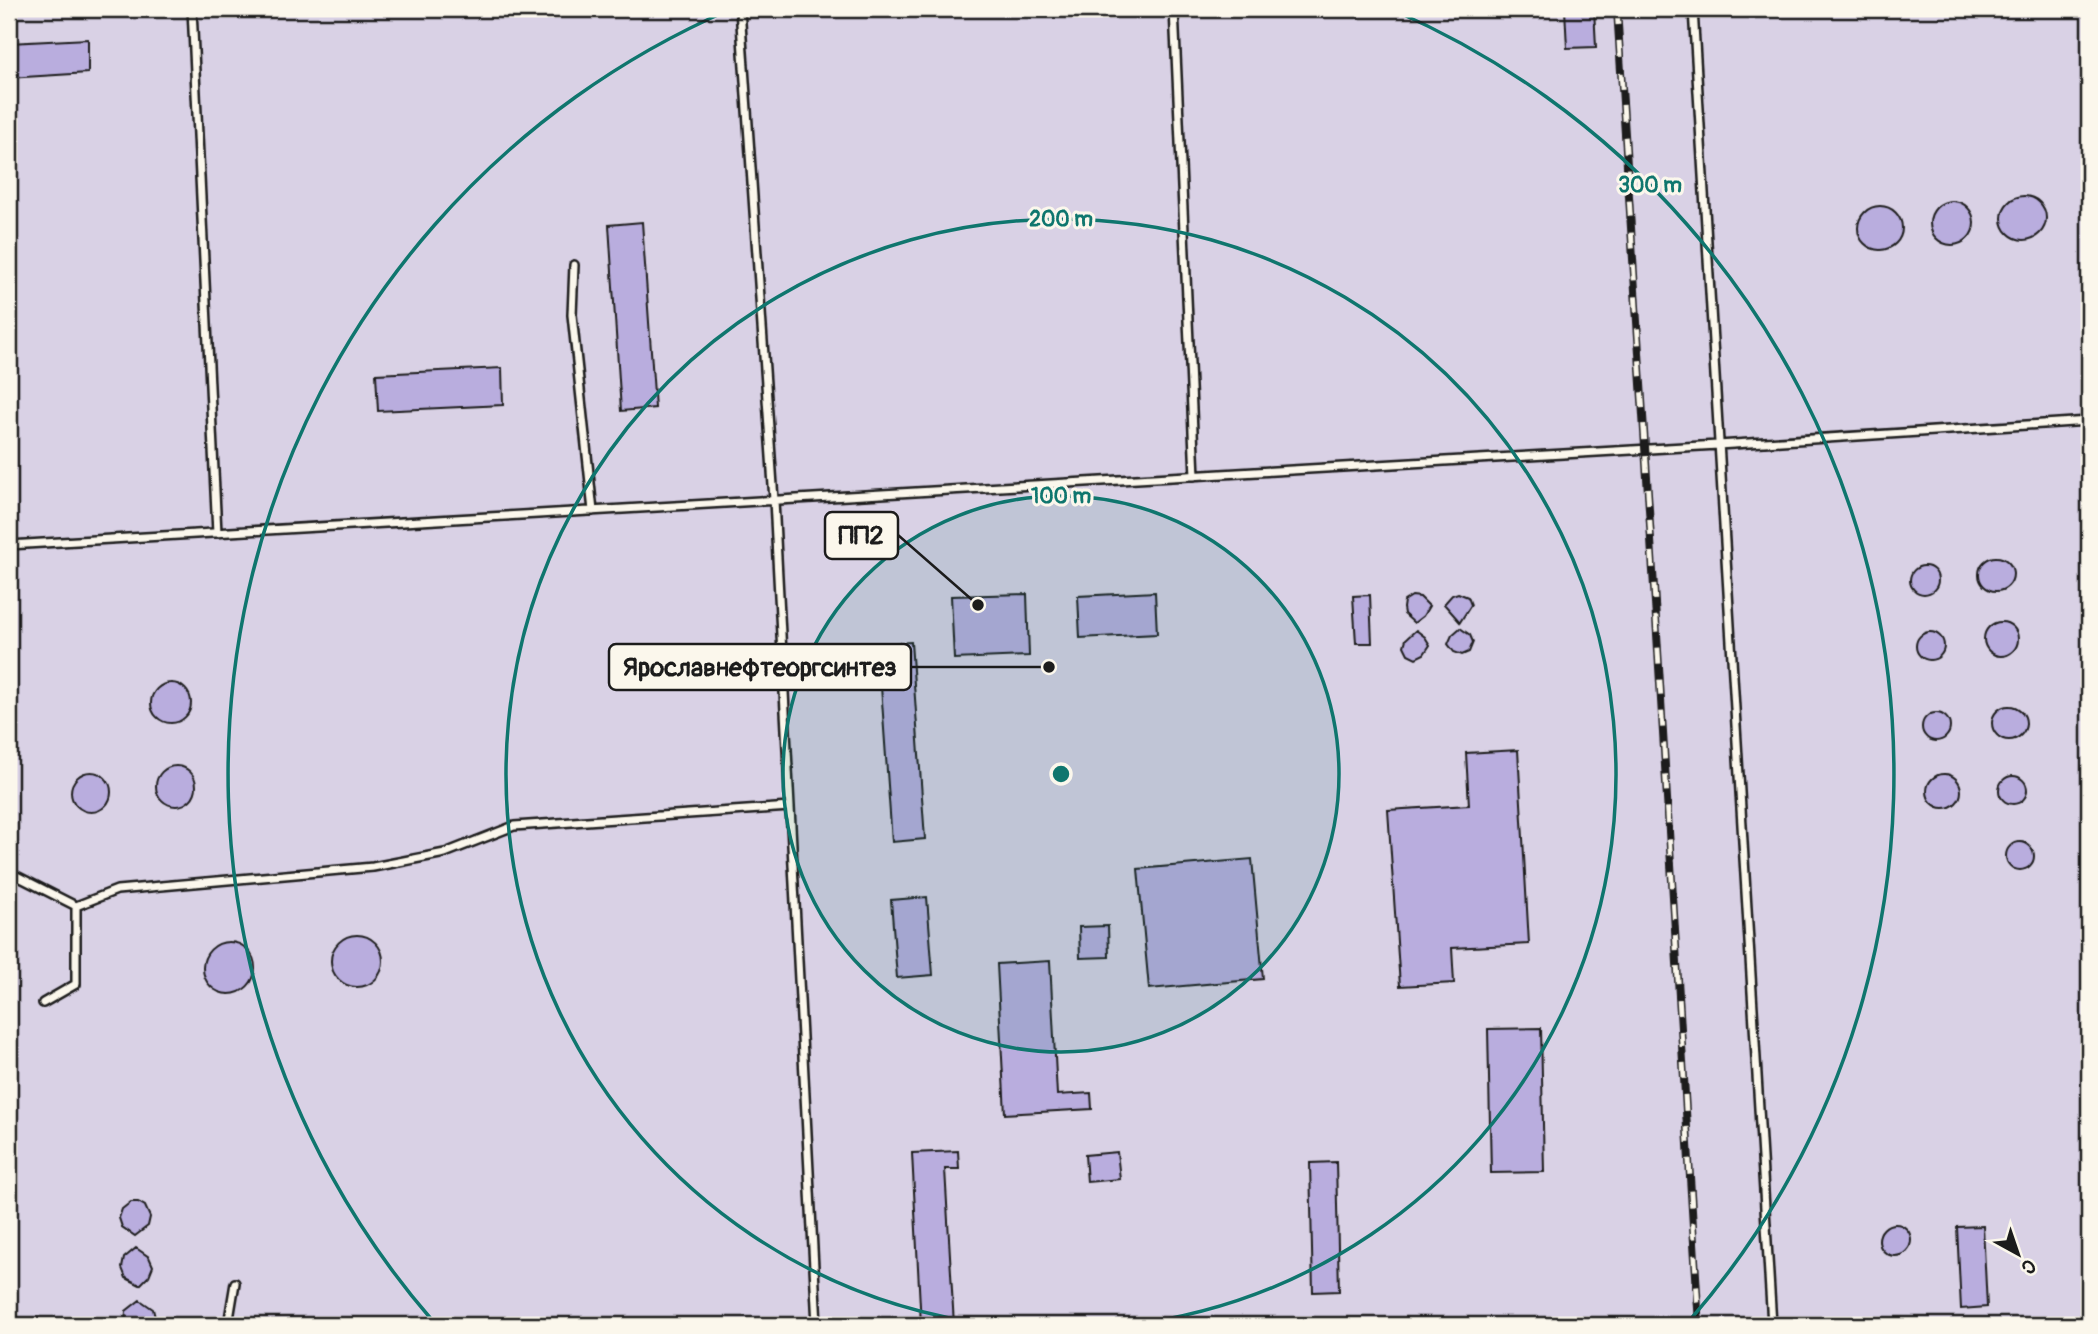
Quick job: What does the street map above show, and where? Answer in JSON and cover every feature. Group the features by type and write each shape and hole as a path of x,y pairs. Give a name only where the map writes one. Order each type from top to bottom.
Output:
{"lane":[{"path":"192,9 217,533"},
{"path":"740,9 774,500 817,1325"},
{"path":"1174,9 1195,476"},
{"path":"1693,9 1772,1325"},
{"path":"574,265 572,315 593,511"},
{"path":"9,545 2089,421"},
{"path":"9,872 76,906 117,890 373,867 445,853 514,826 790,807"},
{"path":"44,1003 76,984 76,906"},
{"path":"228,1325 235,1283"}],"shaded area":[{"path":"9,9 2089,9 2089,1325 9,1325"}],"building":[{"path":"1565,9 1594,9 1596,47 1567,48"},
{"path":"88,39 88,73 9,78 9,43"},
{"path":"2024,196 2039,203 2046,218 2039,233 2024,240 2009,233 2002,218 2009,203"},
{"path":"1952,201 1967,208 1974,223 1967,238 1952,245 1937,238 1930,223 1937,208"},
{"path":"1880,206 1895,213 1902,228 1895,243 1880,250 1865,243 1858,228 1865,213"},
{"path":"642,222 655,408 621,411 609,225"},
{"path":"502,368 503,405 378,411 376,374"},
{"path":"1996,557 2008,562 2013,574 2008,586 1996,591 1984,586 1979,574 1984,562"},
{"path":"1924,566 1934,570 1938,580 1934,590 1924,594 1914,590 1910,580 1914,570"},
{"path":"1155,592 1157,634 1080,638 1078,596"},
{"path":"1458,593 1468,597 1471,605 1460,622 1444,604 1452,595"},
{"path":"1027,594 1029,656 954,659 951,596"},
{"path":"1370,595 1372,643 1356,643 1353,596"},
{"path":"1412,596 1420,597 1429,606 1423,616 1414,623 1404,614 1403,608 1404,601"},
{"path":"2001,622 2013,627 2018,639 2013,651 2001,656 1989,651 1984,639 1989,627"},
{"path":"1460,628 1470,635 1473,642 1469,652 1462,655 1454,652 1448,644 1452,635"},
{"path":"1416,630 1430,645 1424,654 1416,658 1408,654 1404,646 1406,639"},
{"path":"1930,632 1940,636 1944,646 1940,656 1930,660 1920,656 1916,646 1920,636"},
{"path":"911,642 925,839 892,842 878,644"},
{"path":"171,683 185,689 191,703 185,717 171,723 157,717 151,703 157,689"},
{"path":"2009,706 2021,711 2026,723 2021,735 2009,740 1997,735 1992,723 1997,711"},
{"path":"1936,713 1946,717 1950,727 1946,737 1936,741 1926,737 1922,727 1926,717"},
{"path":"1518,750 1529,944 1452,948 1454,983 1400,986 1388,810 1469,805 1466,753"},
{"path":"176,766 190,772 196,786 190,800 176,806 162,800 156,786 162,772"},
{"path":"91,772 105,778 111,792 105,806 91,812 77,806 71,792 77,778"},
{"path":"1944,774 1956,779 1961,791 1956,803 1944,808 1932,803 1927,791 1932,779"},
{"path":"2013,776 2023,780 2027,790 2023,800 2013,804 2003,800 1999,790 2003,780"},
{"path":"2020,842 2030,846 2034,856 2030,866 2020,870 2010,866 2006,856 2010,846"},
{"path":"1252,859 1263,979 1149,989 1138,869"},
{"path":"927,897 933,975 897,978 891,900"},
{"path":"1108,926 1109,957 1080,958 1079,927"},
{"path":"357,935 367,937 375,943 381,951 381,971 375,979 367,985 357,987 347,985 339,979 333,971 331,961 333,951 339,943 347,937"},
{"path":"229,942 239,944 247,950 253,958 253,978 247,986 239,992 229,994 219,992 211,986 205,978 203,968 205,958 211,950 219,944"},
{"path":"1050,961 1057,1095 1091,1093 1092,1109 1005,1114 997,964"},
{"path":"1541,1028 1544,1172 1491,1173 1488,1029"},
{"path":"958,1151 959,1169 945,1169 954,1325 921,1325 912,1153"},
{"path":"1117,1152 1120,1179 1087,1182 1085,1155"},
{"path":"1336,1162 1339,1291 1313,1292 1310,1163"},
{"path":"131,1202 145,1206 150,1217 148,1226 135,1236 122,1227 119,1218 122,1209"},
{"path":"1895,1224 1906,1229 1911,1240 1906,1251 1895,1256 1884,1251 1879,1240 1884,1229"},
{"path":"1983,1226 1987,1307 1961,1309 1957,1227"},
{"path":"136,1248 149,1257 153,1266 149,1276 140,1285 126,1278 122,1268 124,1258"},
{"path":"140,1300 153,1309 154,1325 125,1325 126,1311"}],"railway":[{"path":"1617,9 1699,1325"}],"place":[{"name":"ПП2","path":"978,605"},
{"name":"Ярославнефтеоргсинтез","path":"1049,667"}]}
